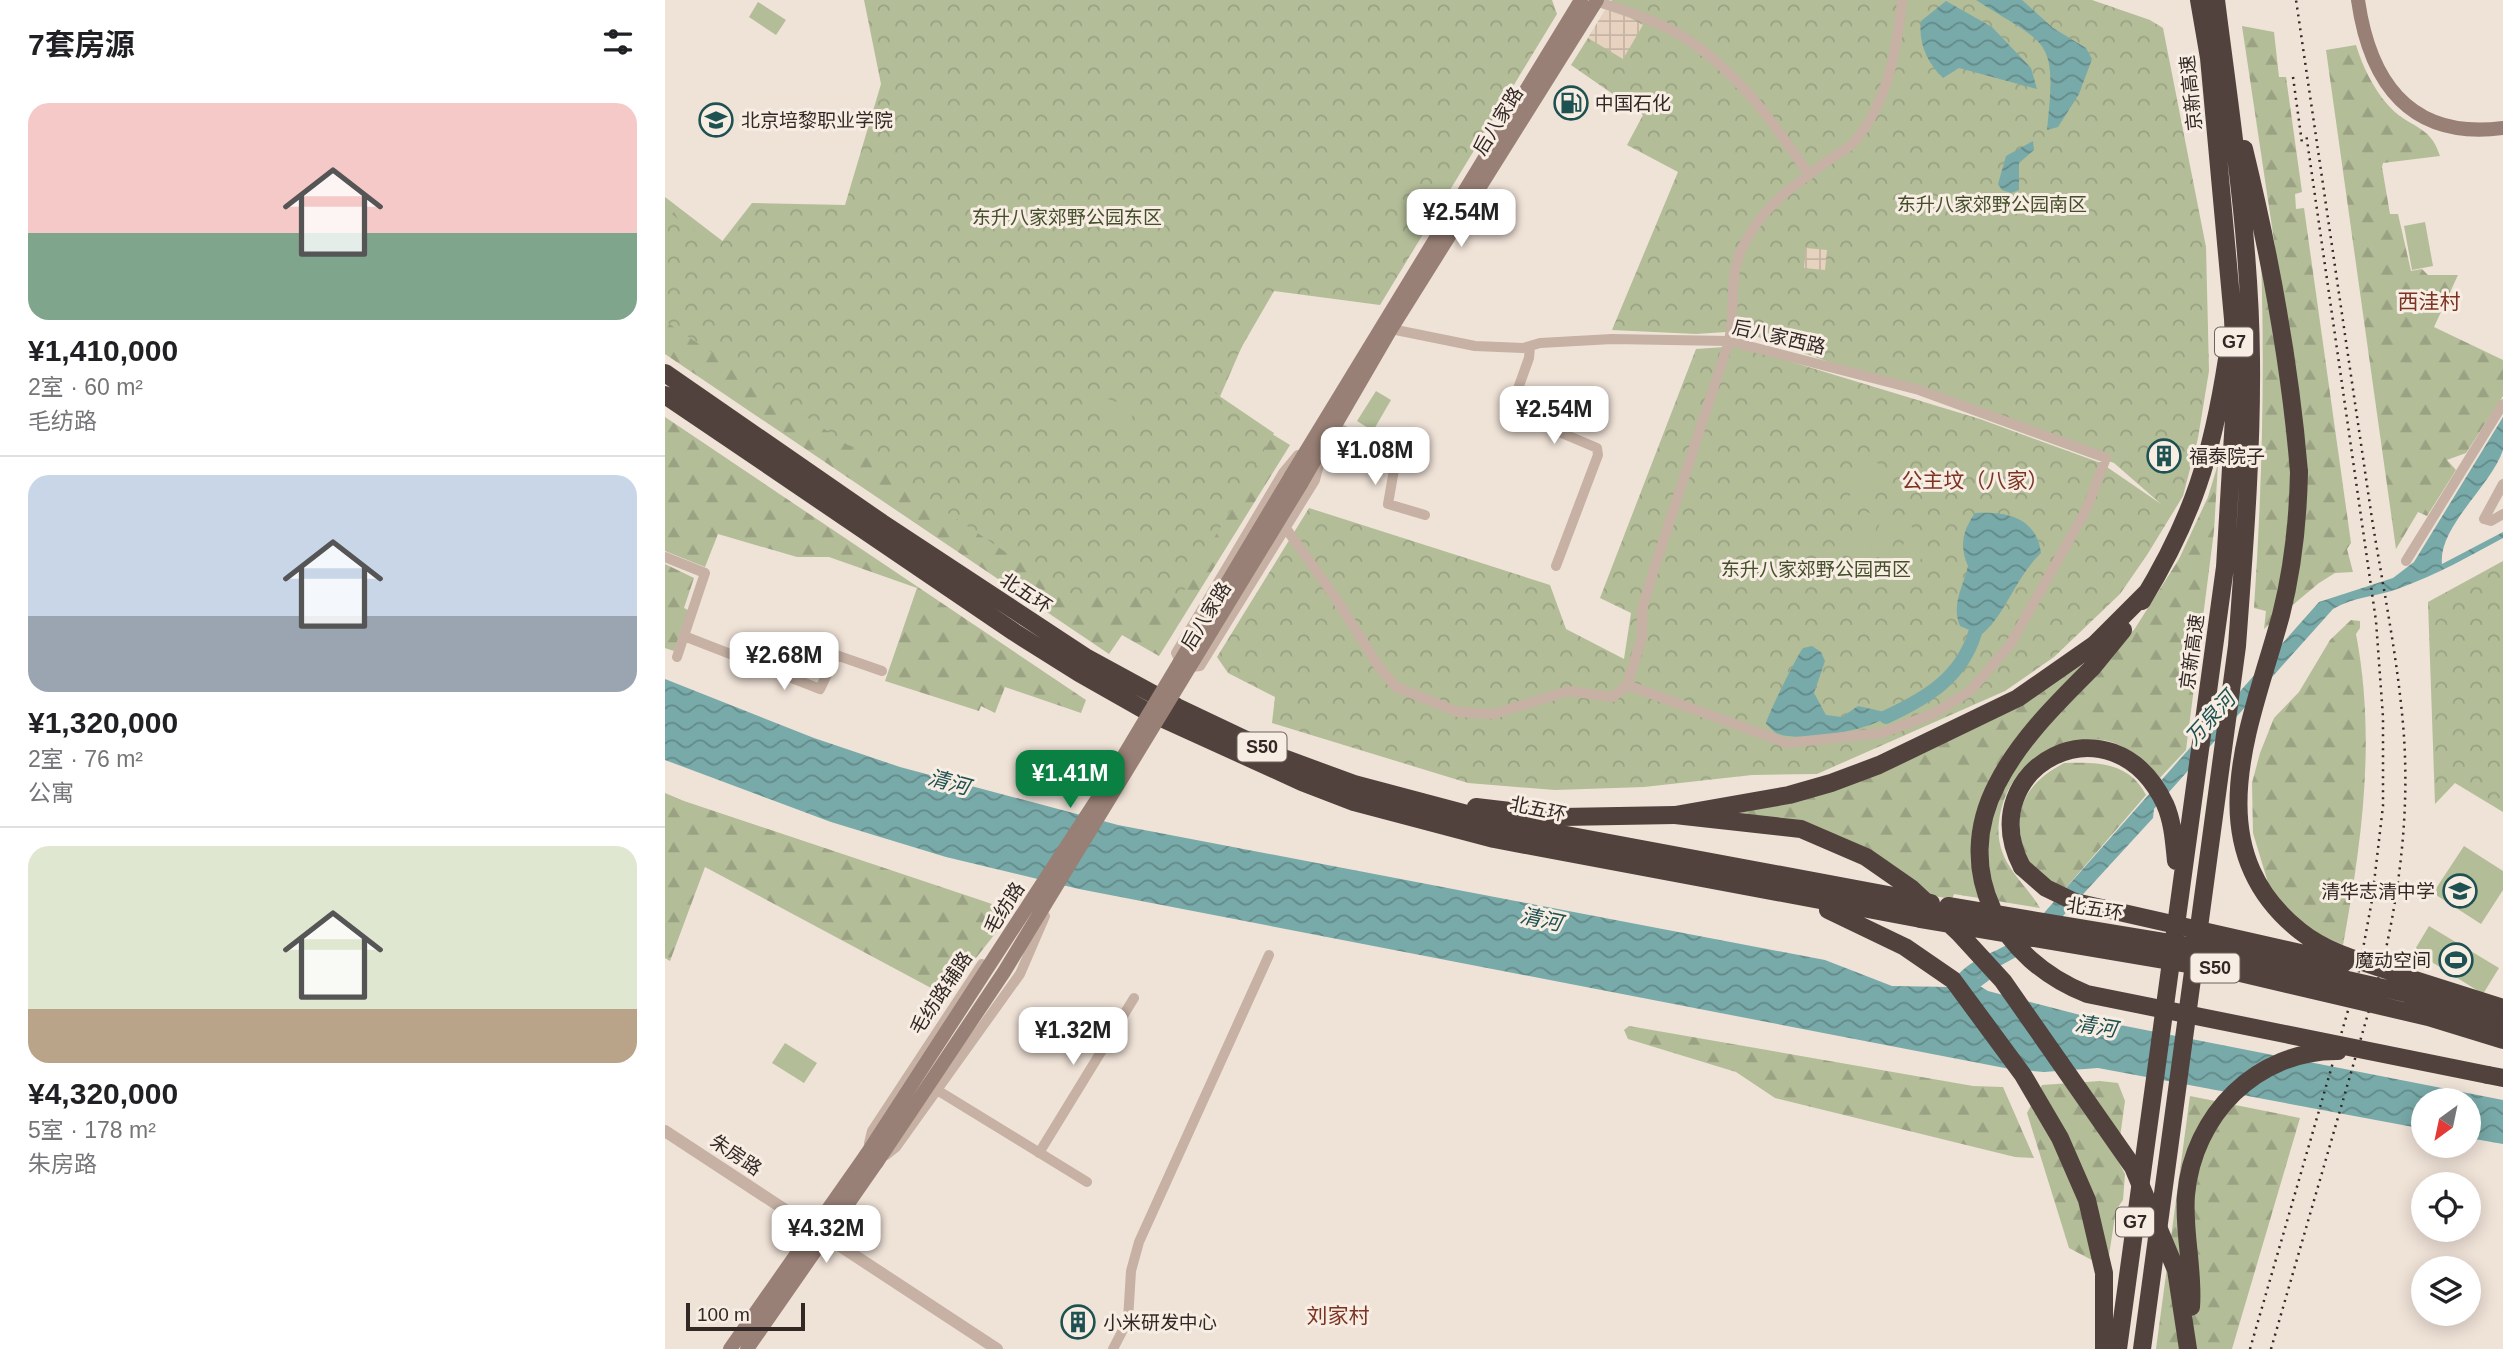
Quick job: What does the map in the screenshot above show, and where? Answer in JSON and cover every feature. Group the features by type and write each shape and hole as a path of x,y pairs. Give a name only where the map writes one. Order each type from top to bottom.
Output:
{"highway":[{"name":"京新高速","path":"2142,1349 2237,646 2245,531 2251,358 2243,222 2216,0"},
{"name":"京新高速","path":"2118,1349 2189,808 2225,566 2233,465 2236,385 2233,319 2209,58 2198,4"},
{"path":"2225,70 2279,305 2293,402 2299,472 2293,559 2238,775 2240,838 2258,884 2279,911 2301,932 2332,950 2503,1008"},
{"path":"2233,319 2218,417 2204,474 2170,555 2127,624 2014,756 1986,811 1981,833 1983,884 2004,933 2043,972 2087,994 2503,1079"},
{"name":"北五环","path":"665,373 882,523 1087,658 1286,759 1354,784 1497,822 1593,842 2224,952 2405,993 2503,1024"},
{"name":"北五环","path":"665,395 949,585 1014,632 1079,673 1146,711 1301,782 1354,802 1494,839 1799,898 2236,972 2428,1017 2503,1040"},
{"path":"1675,816 1789,795 1879,765 1997,710 2068,663 2108,632 2148,591"},
{"path":"2179,886 2172,824 2156,788 2137,766 2117,752 2085,746 2058,753 2036,768 2019,790 2010,815 2012,841 2022,867 2046,888 2075,902 2412,979"},
{"path":"1421,801 1562,817 1675,816 1801,829 1866,857 1912,889 1959,933 2003,981 2133,1167 2176,1270 2188,1349"},
{"path":"1799,898 1905,947 1953,980 2023,1075 2060,1138 2087,1200 2103,1273 2104,1349"},
{"path":"2188,1349 2192,1302 2186,1195 2194,1158 2222,1104 2248,1079 2272,1064 2330,1051 2372,1052"}],"main road":[{"name":"后八家路","path":"1296,480 1581,0"},
{"name":"后八家路","path":"1320,439 1335,426 1391,329 1597,0"},
{"path":"2358,0 2375,68 2405,105 2424,118 2457,130 2477,132 2503,128"},
{"name":"毛纺路","path":"819,1233 1004,972 1296,480"},
{"path":"730,1349 819,1233"},
{"path":"747,1349 819,1233"}],"street":[{"path":"1597,0 1691,41 1734,78 1778,130 1809,175"},
{"path":"1285,527 1335,597 1378,667 1396,687 1458,712 1494,714 1568,691 1613,697 1627,684 1642,637 1645,598 1729,341 1734,320 1734,273 1742,247 1771,202 1854,142 1878,100 1895,58 1902,0"},
{"name":"后八家西路","path":"1391,329 1475,346 1530,346 1612,339 1729,341 1919,390 2106,458 2086,510 2010,645 1969,691 1933,714 1882,733 1787,743 1627,684"},
{"path":"1530,346 1529,358 1511,408 1517,414 1597,448 1598,455 1556,566"},
{"path":"2406,561 2503,404"},
{"path":"1335,426 1357,438 1366,454 1395,464 1388,505 1425,515"},
{"name":"后八家路","path":"1320,439 1315,480 1200,666 1183,668 1176,653 1283,473 1320,439"},
{"path":"2503,484 2484,519 2491,521 2503,514"},
{"path":"665,557 705,573 677,657"},
{"path":"684,636 820,689 836,655 882,671"},
{"name":"毛纺路辅路","path":"872,1158 872,1131 923,1049 987,957 1037,901 1108,792"},
{"path":"872,1158 896,1147 1020,974 1047,910"},
{"path":"1113,1349 1128,1320 1131,1271 1139,1242 1269,955"},
{"path":"1039,1153 1134,998"},
{"path":"937,1090 1087,1182"},
{"name":"朱房路","path":"666,1133 997,1349"}],"green space":[{"name":"东升八家郊野公园东区","path":"864,0 1552,0 1557,14 1380,305 1274,291 1215,393 1274,433 1180,598 1066,593 665,321 665,209 717,248 752,203 845,205 881,84"},
{"path":"1612,0 2092,0 2150,20 2163,28 2206,247 2209,371 2198,438 2183,496 2120,594 2054,657 2005,691 1817,774 1752,775 1644,787 1555,790 1468,783 1272,723 1275,697 1228,673 1217,657 1309,508 1550,585 1566,629 1624,659 1631,613 1600,598 1696,349 1739,346 1980,419 2101,463 2161,504 2114,463 1741,331 1696,334 1612,330 1678,172 1627,145 1643,115 1571,65"},
{"path":"758,2 786,20 776,35 749,17"},
{"path":"2242,26 2274,32 2279,77 2286,77 2302,192 2295,194 2296,209 2304,208 2351,543 2347,549 2353,572 2335,573 2319,583 2264,629 2266,611 2254,608 2262,433 2261,257 2275,247"},
{"path":"2356,45 2368,76 2382,98 2395,112 2430,137 2440,156 2383,163 2382,167 2390,214 2398,214 2411,271 2422,269 2428,275 2458,275 2434,327 2503,360 2503,396 2466,453 2447,460 2456,470 2427,516 2418,512 2396,549 2326,50"},
{"path":"665,197 742,256 1261,303 1218,401 1290,445 1159,656 1122,635 1109,654 665,354"},
{"path":"2425,222 2433,266 2412,270 2404,226"},
{"path":"1376,391 1391,400 1373,431 1357,421"},
{"path":"1105,398 1135,408 1129,427 1100,417"},
{"path":"665,417 1086,700 1081,713 1005,687 995,713 981,706 979,711 885,681 917,588 829,557 797,557 718,534 705,567 665,551"},
{"path":"1860,458 1880,464 1869,505 1849,499"},
{"path":"2218,464 2214,531 2186,750 2156,782 2140,761 2127,750 2111,742 2096,739 2067,747 2030,764 2020,773 2003,802 1999,824 2000,844 2012,870 2040,908 1954,894 1952,899 1927,895 1898,873 1735,813 1861,780 2058,680 2134,630 2179,559 2208,497"},
{"path":"1864,511 1880,517 1867,553 1851,548"},
{"path":"1882,516 1900,522 1888,560 1870,555"},
{"path":"1909,526 1929,533 1917,571 1897,565"},
{"path":"2503,561 2503,812 2455,783 2435,804 2428,602"},
{"path":"665,564 694,578 684,608 688,610 674,651 665,648"},
{"path":"2351,620 2360,621 2356,634 2362,673 2366,751 2361,829 2343,945 2305,928 2272,896 2253,833 2252,783 2274,718 2299,692 2330,640"},
{"path":"2064,763 2111,766 2131,776 2146,795 2064,890 2042,877 2028,864 2023,854 2020,824 2021,812 2029,792 2044,776"},
{"path":"665,793 1013,911 946,996 705,867 670,961 665,958"},
{"path":"2464,846 2503,871 2503,890 2481,924 2433,893"},
{"name":"魔动空间","path":"2429,926 2499,968 2483,994 2414,951"},
{"path":"1629,1026 1973,1086 2003,1087 2034,1158 2015,1157 1775,1098 1736,1072 1628,1039 1624,1030"},
{"path":"785,1043 817,1063 804,1083 772,1063"},
{"path":"2100,1081 2118,1083 2125,1101 2117,1159 2125,1174 2123,1200 2116,1210 2107,1268 2069,1248 2027,1113 2042,1085"},
{"path":"2190,1096 2300,1118 2232,1349 2156,1349"}],"shaded area":[{"path":"1608,5 1643,25 1623,59 1588,38"},
{"path":"1806,248 1827,250 1825,270 1804,268"}],"water":[{"path":"1976,0 2022,0 2053,28 2086,48 2092,59 2079,94 2058,127 2047,130 2050,77 2043,47 2019,27"},
{"path":"1946,1 1992,27 2031,68 2037,89 1959,68 1943,78 1932,66 1925,52 1920,29 1921,21"},
{"path":"2033,141 2034,150 2019,163 2019,190 2011,193 2002,190 1998,184 2006,156"},
{"name":"清河","path":"2503,417 2503,450 2488,478 2456,521 2443,550 2442,564 2503,532 2503,538 2413,583 2333,609 2154,809 2153,818 2063,916 2027,951 1978,978 1975,983 1988,991 2115,1024 2442,1088 2411,1088 2411,1127 2098,1068 2044,1072 2010,1069 1079,889 946,857 831,822 665,760 665,679 814,738 900,767 1118,825 1825,960 1892,986 1949,987 1970,964 2016,940 2030,929 2319,602 2393,578 2414,562"},
{"path":"1975,513 1998,513 2018,519 2033,531 2041,553 2024,574 1998,617 1981,635 1960,626 1957,611 1968,566 1964,538"},
{"path":"1812,646 1821,652 1825,661 1814,693 1826,715 1842,717 1858,706 1885,712 1886,717 1850,731 1802,737 1779,734 1766,724 1800,653 1803,648"},
{"path":"2481,1096 2503,1100 2503,1144 2481,1140"}],"waterway":[{"path":"1886,717 1941,685 1961,662 1975,633"},
{"name":"万泉河","path":"1969,990 1996,970"}],"railway":[{"path":"2271,1349 2383,962 2399,874 2405,784 2403,724 2397,672 2296,0"},
{"path":"2293,77 2302,143"},
{"path":"2250,1349 2358,976 2372,900 2383,806 2383,717 2376,621 2306,133"}],"place":[{"name":"中国石化","path":"1571,103"},
{"name":"北京培黎职业学院","path":"716,120"},
{"name":"福泰院子","path":"2164,456"},
{"name":"清华志清中学","path":"2460,891"},
{"name":"魔动空间","path":"2456,960"},
{"name":"小米研发中心","path":"1078,1322"}],"district":[{"name":"西洼村","path":"2429,301"},
{"name":"公主坟（八家）","path":"1975,480"},
{"name":"刘家村","path":"1338,1315"}],"park label":[{"name":"东升八家郊野公园南区","path":"1992,204"},
{"name":"东升八家郊野公园西区","path":"1816,569"}]}
